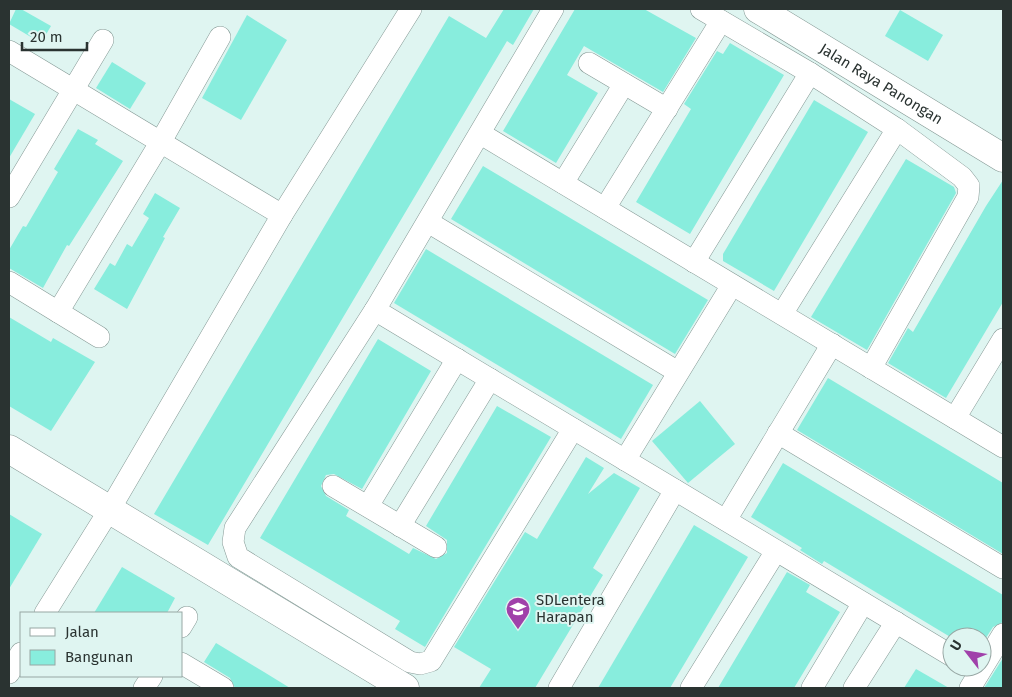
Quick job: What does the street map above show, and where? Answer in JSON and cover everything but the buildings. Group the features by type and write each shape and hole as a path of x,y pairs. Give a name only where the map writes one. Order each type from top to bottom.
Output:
{"street":[{"path":"46,612 104,519 282,215 411,9"},
{"path":"553,9 481,134 375,310 235,528 234,550 238,557 410,662 420,664 431,661 574,429"},
{"path":"701,9 810,72 897,129 962,177 968,186 968,197 871,368"},
{"name":"Jalan Raya Panongan","path":"758,9 1003,158"},
{"path":"605,208 721,21"},
{"path":"58,312 160,143 220,38"},
{"path":"9,197 104,40"},
{"path":"9,51 282,215"},
{"path":"590,63 666,110"},
{"path":"694,262 810,72"},
{"path":"563,184 624,84"},
{"path":"782,314 897,129"},
{"path":"481,134 1003,446"},
{"path":"428,222 678,372"},
{"path":"9,282 99,337"},
{"path":"625,460 732,285"},
{"path":"375,310 942,650"},
{"path":"955,418 1003,339"},
{"path":"726,520 832,344"},
{"path":"368,506 457,359"},
{"path":"400,526 490,379"},
{"path":"778,434 1003,568"},
{"path":"9,449 104,519 406,688"},
{"path":"333,486 436,547"},
{"path":"559,688 675,490"},
{"path":"691,688 776,550"},
{"path":"812,688 862,602"},
{"path":"854,688 896,622"},
{"path":"992,649 1003,634"},
{"path":"9,674 20,655"},
{"path":"182,664 223,688"},
{"path":"144,688 151,677"}],"place":[{"name":"SDLentera Harapan","path":"518,630"}]}
